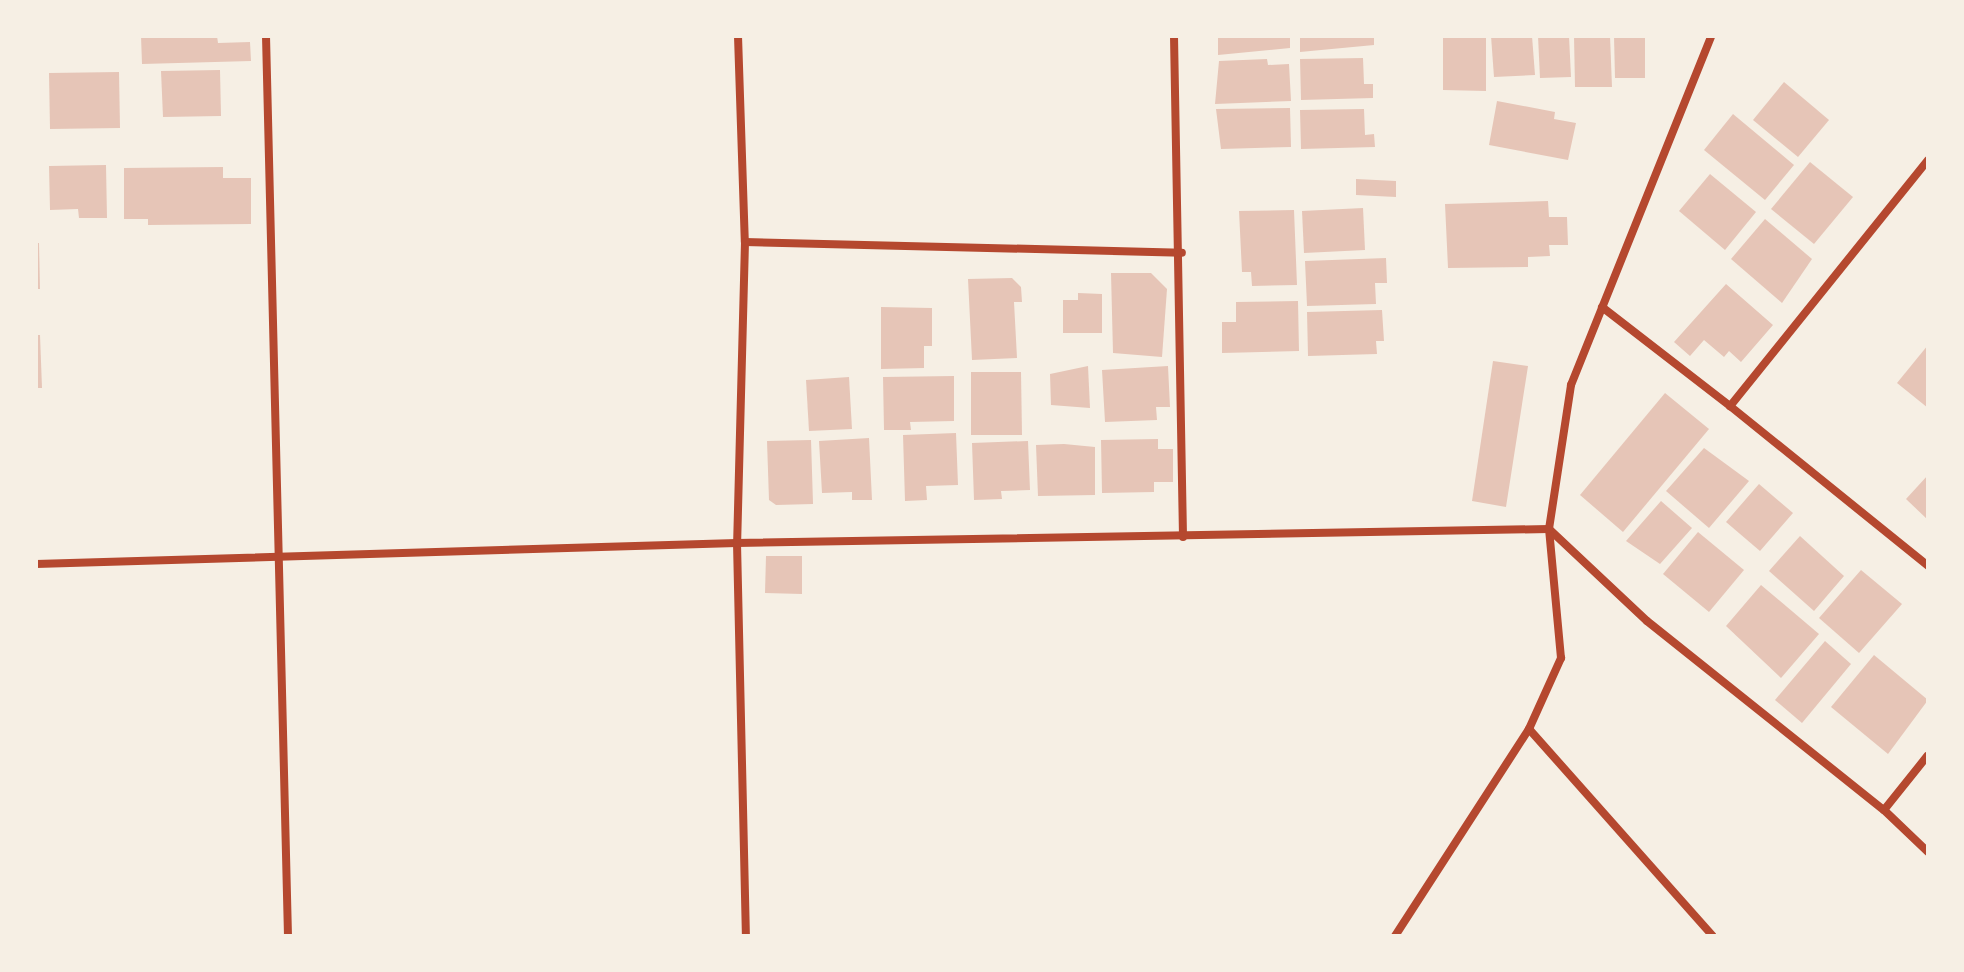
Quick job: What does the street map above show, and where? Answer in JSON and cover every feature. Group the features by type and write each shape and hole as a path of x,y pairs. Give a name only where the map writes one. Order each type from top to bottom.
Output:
{"street":[{"path":"266,36 288,936"},
{"path":"738,36 745,242 737,543 746,936"},
{"path":"1174,36 1182,253 1183,537"},
{"path":"1395,936 1529,729 1561,658 1549,529 1571,385 1711,36"},
{"path":"1730,406 1928,160"},
{"path":"745,242 1182,253"},
{"path":"1602,307 1928,566"},
{"path":"36,564 737,543 1549,529 1647,621 1884,810 1928,852"},
{"path":"1529,729 1713,936"},
{"path":"1884,810 1928,755"}],"building":[{"path":"141,36 217,36 218,43 250,42 251,61 142,64"},
{"path":"1218,36 1290,36 1290,48 1218,55"},
{"path":"1300,36 1374,36 1374,45 1300,52"},
{"path":"1443,36 1486,36 1486,91 1443,90"},
{"path":"1491,36 1532,36 1535,75 1494,77"},
{"path":"1538,36 1569,36 1571,77 1540,78"},
{"path":"1574,36 1610,36 1612,87 1575,87"},
{"path":"1614,36 1645,36 1645,78 1615,78"},
{"path":"1363,58 1364,84 1373,84 1373,98 1301,100 1300,59"},
{"path":"1267,59 1268,65 1289,64 1291,101 1215,104 1219,61"},
{"path":"220,70 221,116 163,117 161,71"},
{"path":"119,72 120,128 50,129 49,73"},
{"path":"1784,82 1829,120 1798,157 1753,120"},
{"path":"1497,101 1555,112 1554,119 1576,123 1568,160 1489,145"},
{"path":"1290,108 1291,147 1221,149 1216,109"},
{"path":"1364,109 1365,135 1374,134 1375,147 1301,149 1300,110"},
{"path":"1733,114 1794,165 1765,200 1704,150"},
{"path":"1810,162 1853,197 1814,244 1771,209"},
{"path":"106,165 107,218 79,218 78,209 50,210 49,166"},
{"path":"223,167 223,178 251,178 251,224 148,225 148,219 124,219 124,168"},
{"path":"1710,174 1756,212 1725,250 1679,211"},
{"path":"1356,179 1396,181 1396,197 1356,195"},
{"path":"1548,201 1549,217 1567,217 1568,245 1549,245 1550,256 1528,257 1528,267 1448,268 1445,204"},
{"path":"1363,208 1365,250 1304,253 1302,211"},
{"path":"1294,210 1297,285 1252,286 1251,272 1242,272 1239,211"},
{"path":"1765,219 1812,259 1782,303 1731,259"},
{"path":"36,243 39,243 40,289 36,289"},
{"path":"1386,258 1387,283 1375,283 1376,304 1307,306 1305,261"},
{"path":"1111,273 1151,273 1167,289 1162,357 1113,353"},
{"path":"1012,278 1021,287 1022,302 1014,302 1017,358 972,360 968,279"},
{"path":"1726,284 1773,325 1741,362 1729,351 1724,357 1704,340 1690,356 1674,342"},
{"path":"1078,293 1102,294 1102,333 1063,333 1063,300 1078,300"},
{"path":"1298,301 1299,351 1222,353 1222,322 1236,322 1236,302"},
{"path":"881,307 932,308 932,346 924,346 924,368 881,369"},
{"path":"1382,310 1384,341 1376,341 1377,354 1308,356 1307,312"},
{"path":"36,335 40,335 42,388 36,388"},
{"path":"1928,345 1928,408 1897,383"},
{"path":"1493,361 1528,366 1506,507 1472,501"},
{"path":"1088,366 1090,408 1051,405 1050,374"},
{"path":"1168,366 1170,407 1156,407 1157,420 1105,422 1102,370"},
{"path":"971,372 1021,372 1022,435 971,435"},
{"path":"954,376 954,421 910,422 911,430 884,430 883,377"},
{"path":"849,377 852,429 809,431 806,380"},
{"path":"1665,393 1709,429 1623,532 1580,495"},
{"path":"956,433 958,485 926,486 927,500 905,501 903,435"},
{"path":"869,438 872,500 852,500 852,492 822,493 819,441"},
{"path":"1158,439 1158,449 1173,449 1173,482 1154,482 1154,492 1102,493 1101,440"},
{"path":"811,440 813,504 776,505 769,500 767,441"},
{"path":"1028,441 1030,490 1001,491 1002,499 974,500 972,443"},
{"path":"1036,445 1095,447 1095,495 1038,496"},
{"path":"1704,448 1749,481 1709,528 1666,491"},
{"path":"1928,475 1928,520 1906,499"},
{"path":"1759,484 1793,513 1760,551 1726,522"},
{"path":"1661,501 1692,528 1660,564 1626,541"},
{"path":"1698,532 1744,570 1709,612 1663,574"},
{"path":"1800,536 1844,576 1814,611 1769,571"},
{"path":"766,556 802,556 802,594 765,593"},
{"path":"1861,570 1902,604 1859,653 1819,618"},
{"path":"1761,585 1819,634 1781,678 1726,626"},
{"path":"1825,641 1851,664 1802,723 1775,700"},
{"path":"1874,655 1928,700 1888,754 1831,707"}]}
